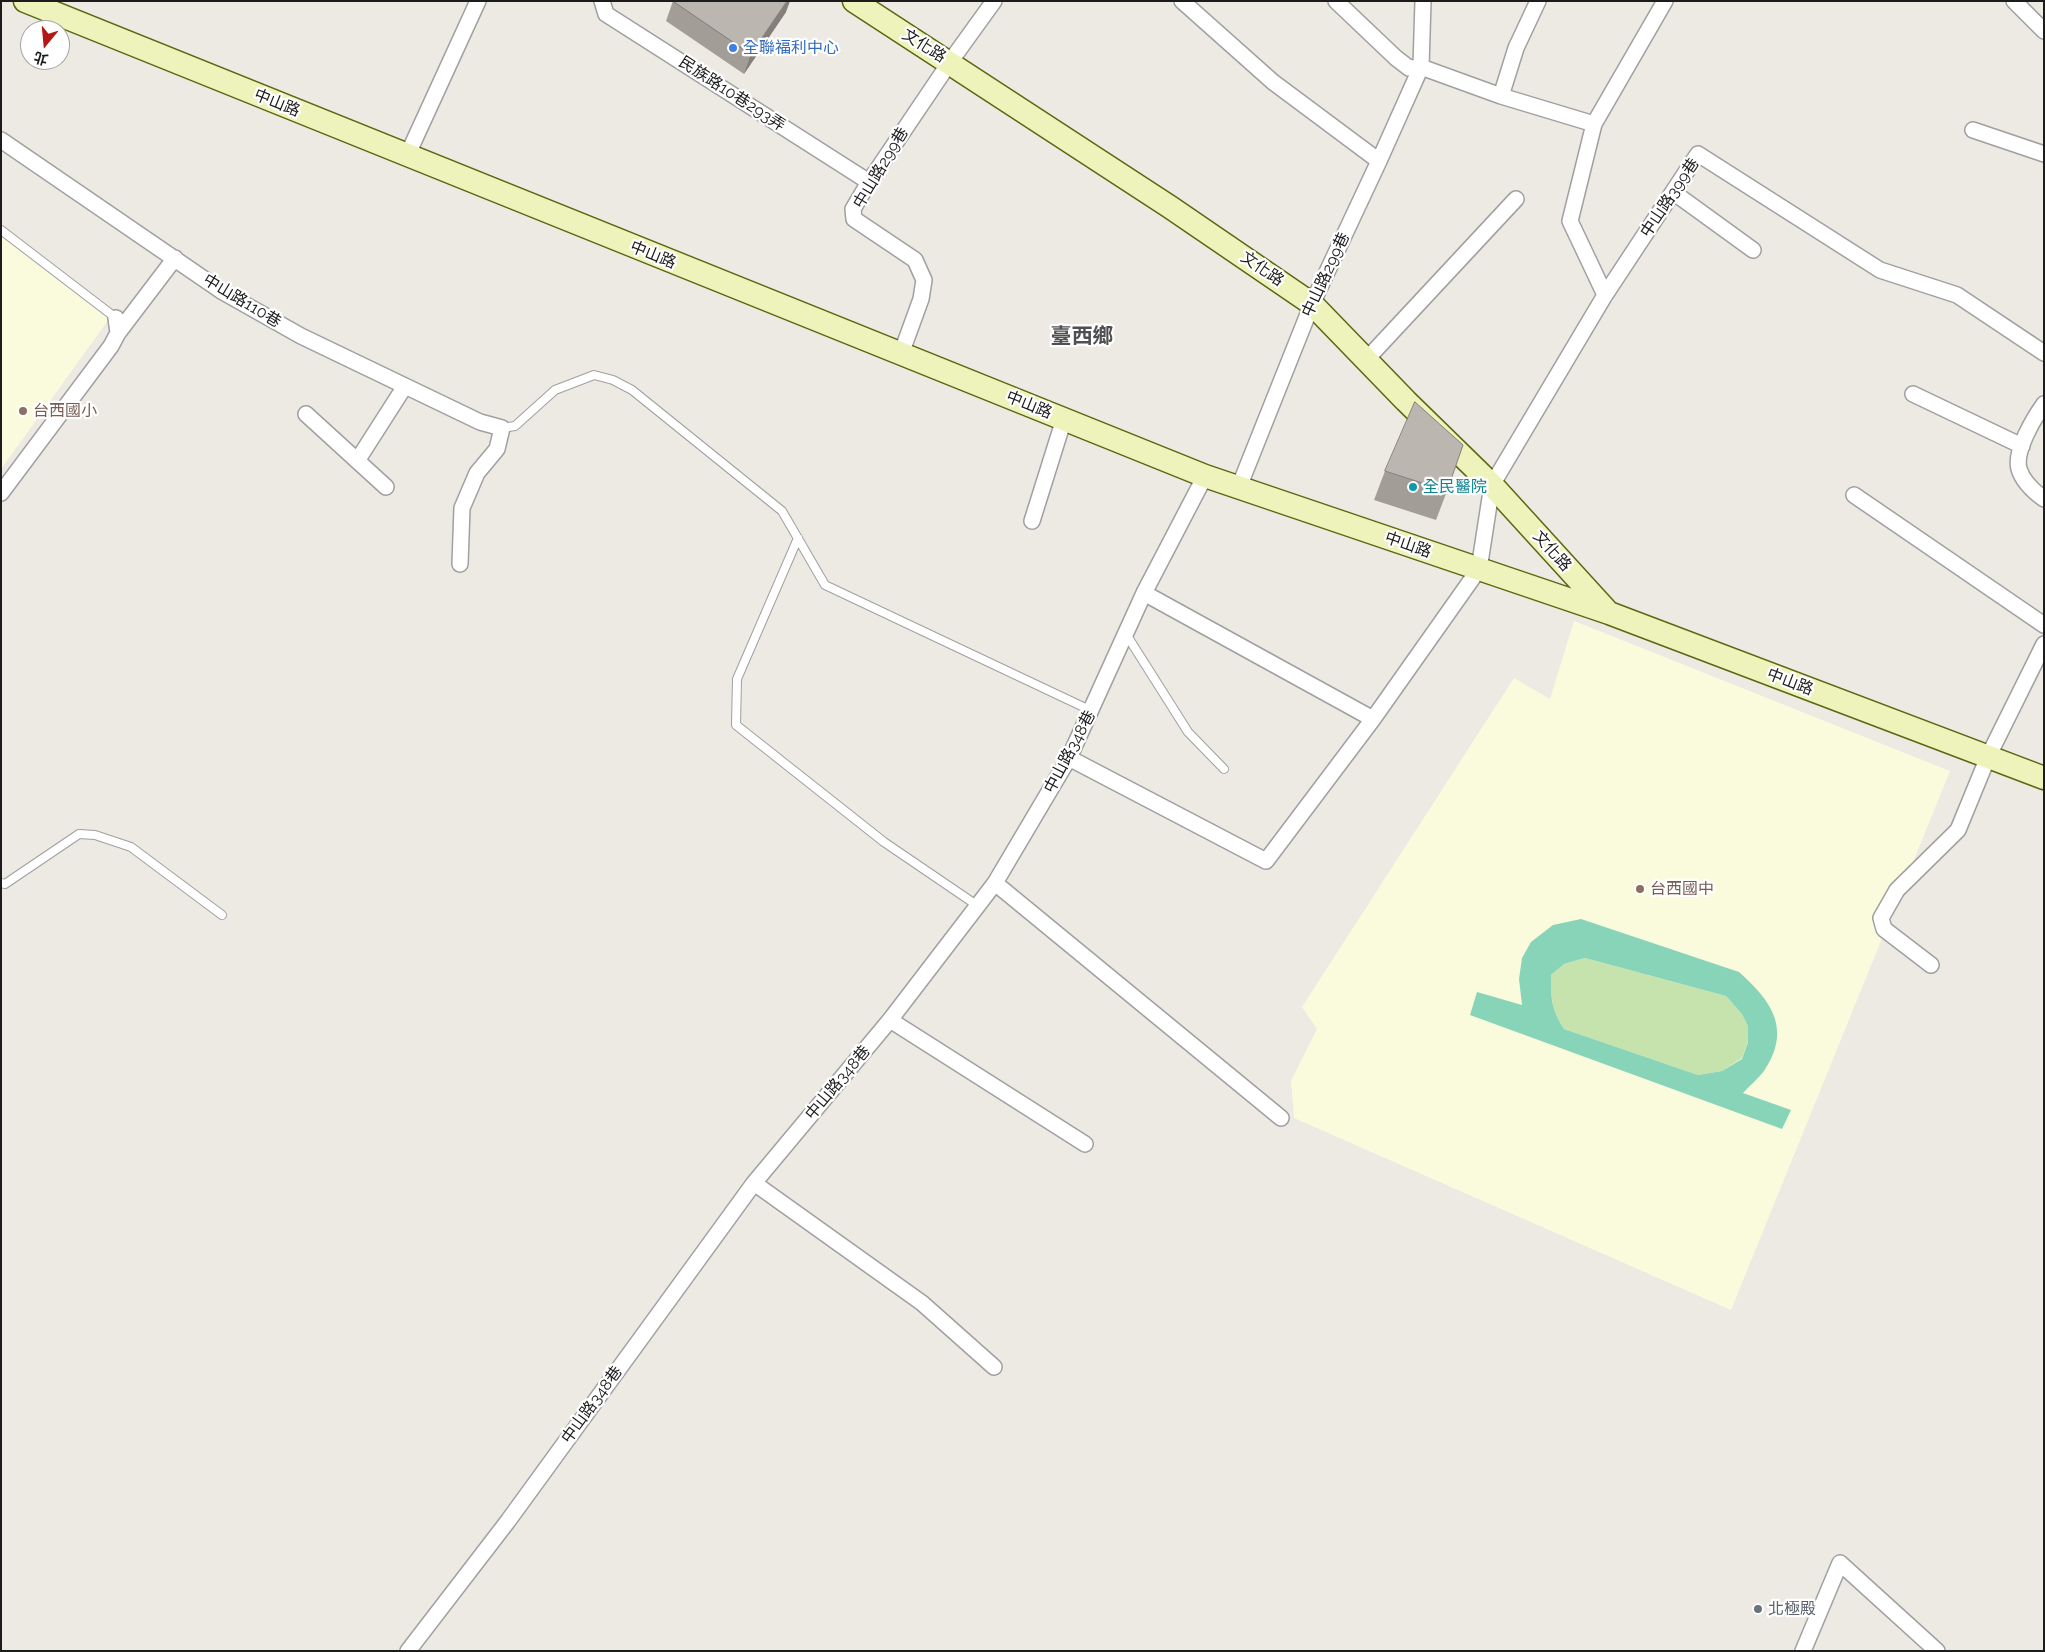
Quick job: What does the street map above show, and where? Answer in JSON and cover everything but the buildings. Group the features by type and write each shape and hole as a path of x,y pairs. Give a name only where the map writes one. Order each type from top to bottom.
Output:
{"street":[{"name":"中山路","path":"25,1 1205,476 1609,613 2044,778"},
{"path":"408,156 478,1"},
{"name":"民族路10巷293弄","path":"602,1 606,14 869,182"},
{"name":"文化路","path":"854,1 1178,212 1312,304 1492,485 1609,613"},
{"name":"中山路299巷","path":"901,354 921,299 924,280 915,260 854,219 853,209 869,182 950,62 994,1"},
{"path":"1182,1 1273,82 1379,161"},
{"path":"1336,1 1409,68 1421,67 1501,96 1594,124"},
{"name":"中山路299巷","path":"1239,488 1312,304 1421,67 1423,1"},
{"path":"1501,96 1516,48 1538,1"},
{"path":"1605,295 1570,221 1594,124 1665,1"},
{"path":"2014,1 2044,31"},
{"path":"1973,130 2044,154"},
{"name":"中山路110巷","path":"1,140 223,292 301,336 480,422 502,428"},
{"name":"中山路399巷","path":"1479,569 1492,485 1605,295 1698,154 1880,270 1958,295 2044,353"},
{"path":"1673,192 1753,250"},
{"path":"1366,360 1516,199"},
{"path":"1,493 175,258"},
{"path":"116,318 118,333"},
{"path":"356,461 405,386"},
{"path":"1913,394 2022,446"},
{"path":"2044,404 2034,418 2022,446 2018,467 2024,480 2034,492 2044,499"},
{"path":"306,414 386,487"},
{"path":"1032,521 1064,419"},
{"path":"460,564 462,508 477,473 497,449 502,428"},
{"name":"中山路348巷","path":"408,1651 508,1521 754,1183 890,1020 995,883 1069,758 1144,593 1205,476"},
{"path":"1854,495 2044,625"},
{"path":"1069,758 1266,861 1373,719 1479,569"},
{"path":"1144,593 1373,719"},
{"path":"1931,965 1884,929 1881,918 1897,890 1958,830 1988,757 2044,644"},
{"path":"995,883 1281,1118"},
{"path":"890,1020 1085,1144"},
{"path":"754,1183 922,1304 994,1366"},
{"path":"1803,1651 1840,1563 1937,1651"}],"lane":[{"path":"1,230 116,318"},
{"path":"502,428 515,426 555,390 594,375 613,380 632,390 782,511 825,585 1092,710"},
{"path":"798,538 737,679 736,725 884,842 978,906"},
{"path":"1126,634 1188,732 1224,769"},
{"path":"1,883 5,884 79,834 95,835 131,847 222,915"}],"shaded area":[{"name":"台西國小","path":"1,236 109,319 1,469"},
{"name":"台西國中","path":"1574,621 1950,771 1731,1310 1294,1118 1291,1081 1317,1029 1302,1007 1514,678 1550,699"}],"green space":[{"path":"1581,919 1739,972 1769,1005 1777,1029 1777,1042 1772,1056 1764,1071 1743,1093 1791,1110 1782,1129 1470,1015 1477,992 1522,1005 1519,979 1522,958 1531,942 1553,925","holes":["1585,958 1726,996 1742,1014 1748,1026 1748,1042 1742,1059 1722,1071 1698,1075 1564,1029 1556,1015 1553,1003 1551,975 1564,964"]},
{"path":"1585,958 1726,996 1742,1014 1748,1026 1748,1041 1742,1058 1722,1071 1698,1075 1564,1029 1556,1015 1553,1003 1551,975 1564,964"}],"place":[{"name":"全聯福利中心","path":"733,48"},
{"name":"台西國小","path":"23,411"},
{"name":"全民醫院","path":"1413,487"},
{"name":"台西國中","path":"1640,889"},
{"name":"北極殿","path":"1758,1609"}],"district":[{"name":"臺西鄉","path":"1082,337"}]}
